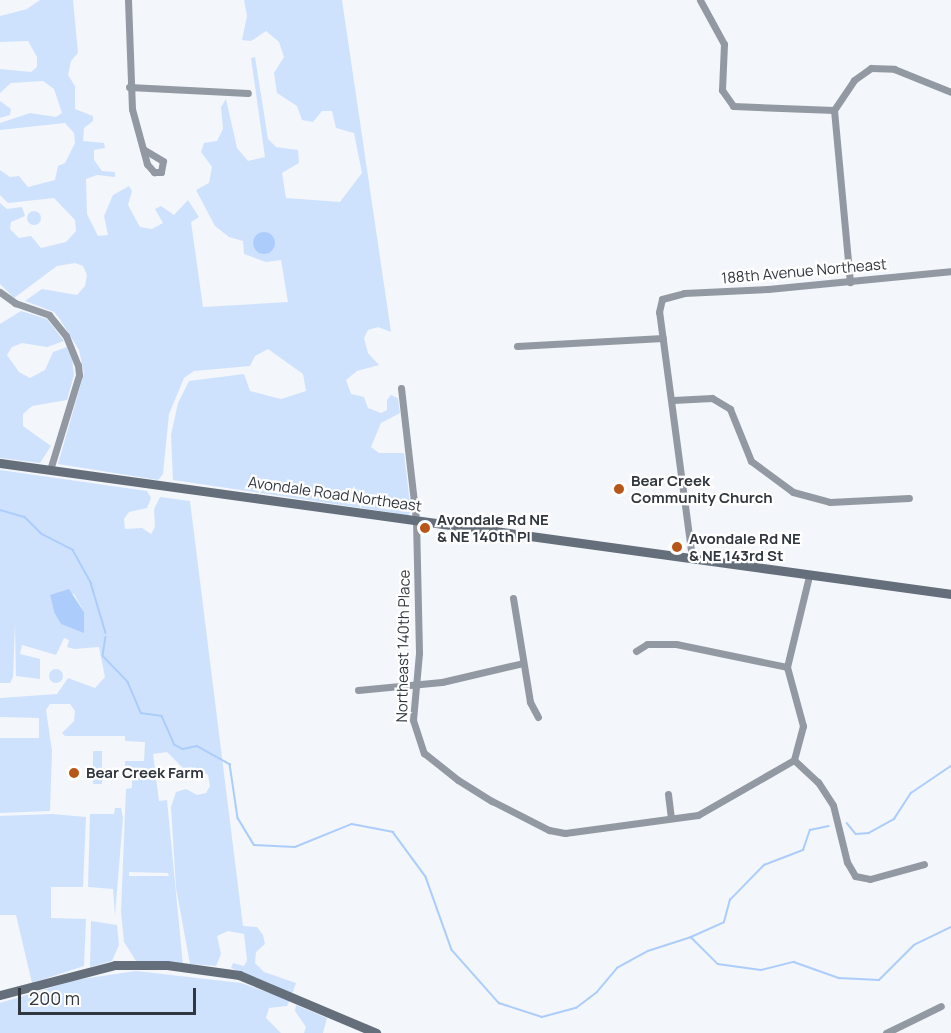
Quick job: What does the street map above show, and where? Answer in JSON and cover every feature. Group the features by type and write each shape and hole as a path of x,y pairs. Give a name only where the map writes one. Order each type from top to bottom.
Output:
{"main road":[{"name":"Avondale Road Northeast","path":"0,463 951,594"},
{"path":"0,995 115,966 167,965 239,975 376,1033"}],"street":[{"path":"128,0 129,87 143,149"},
{"path":"700,0 724,44 722,90 733,106 834,110"},
{"path":"850,282 834,110 854,80 871,68 894,69 951,92"},
{"path":"129,87 248,93"},
{"name":"188th Avenue Northeast","path":"663,338 659,312 662,299 684,293 850,282 950,271"},
{"path":"0,292 15,303 49,315 66,336 78,365 79,375 50,470"},
{"path":"517,346 663,338 673,400 692,558"},
{"name":"Northeast 140th Place","path":"401,388 416,520 417,682 413,720 424,753 458,780 522,817 565,833 702,813 794,760"},
{"path":"673,400 712,398 730,409 738,420 751,461 793,492 830,502 909,498"},
{"path":"809,576 787,667 803,726 794,760 818,782 833,805 847,862 855,876 870,879 924,864"},
{"path":"513,598 530,702 538,717"},
{"path":"636,651 647,644 676,644 787,667"},
{"path":"358,690 452,680 523,663"},
{"path":"668,794 671,819"},
{"path":"886,1033 941,1006"}],"shaded area":[{"path":"40,0 73,0 78,53 71,61 68,75 75,86 75,109 93,116 93,121 84,128 83,141 104,143 105,148 94,150 94,160 102,171 115,172 115,177 97,175 86,179 87,214 98,236 108,235 104,216 113,195 129,186 132,191 128,205 140,227 152,229 163,223 155,209 161,206 174,215 188,200 199,217 191,222 203,307 288,302 281,260 266,262 244,254 243,241 229,237 215,226 196,190 209,183 212,167 201,152 204,143 217,141 223,129 221,107 226,99 237,148 248,161 265,157 251,58 255,57 268,139 276,147 298,150 299,163 282,173 286,198 340,202 362,173 354,133 336,128 332,111 322,111 313,122 302,120 297,106 277,93 274,73 284,57 279,42 266,31 251,41 242,40 247,16 244,0 342,0 391,332 378,327 368,330 364,338 368,353 379,365 357,371 346,380 351,394 364,397 368,408 381,413 387,410 387,400 391,395 398,398 400,413 381,423 371,447 379,453 404,453 411,512 408,515 173,480 171,435 178,403 189,381 244,374 250,391 281,399 306,391 303,374 268,349 255,356 250,366 194,371 184,378 169,414 163,474 158,480 58,464 84,373 79,350 59,318 54,312 25,301 42,289 77,295 85,286 87,275 83,266 75,263 57,266 14,298 0,284 0,203 7,209 22,207 25,216 11,222 10,229 19,238 31,236 41,248 66,242 76,231 75,220 54,198 8,203 0,195 0,170 10,177 19,176 28,187 55,180 58,166 65,163 75,143 74,133 65,123 0,130 0,123 30,113 56,117 62,113 54,89 43,81 11,83 0,93 0,69 31,72 37,67 37,57 28,41 0,42 0,16 27,9"},
{"path":"0,101 11,109 10,115 0,118"},
{"path":"31,211 37,211 41,218 37,225 31,225 27,221 27,215"},
{"path":"21,311 47,319 64,341 47,347 22,343 12,347 7,355 19,372 30,378 45,370 53,352 67,347 72,358 74,375 67,400 32,406 23,414 23,426 51,446 40,463 0,458 0,324"},
{"path":"0,470 147,491 151,498 147,508 129,512 124,519 125,529 142,528 151,534 155,527 154,509 160,497 190,501 243,926 257,927 263,935 265,944 256,952 255,963 264,972 296,983 292,994 231,968 233,963 244,966 247,960 244,934 228,931 217,936 221,954 216,966 190,964 176,888 171,807 176,792 186,789 197,795 206,793 210,786 208,775 197,768 185,770 167,752 153,754 159,801 167,800 183,965 136,961 124,942 121,912 126,789 132,788 132,771 125,771 125,761 144,761 145,742 125,741 125,736 65,736 62,733 74,721 75,711 70,704 50,704 46,710 52,751 50,811 0,813 0,738 39,738 39,718 0,717 0,698 57,694 68,678 95,688 105,677 99,647 74,649 67,647 69,640 64,638 56,655 22,645 20,654 40,659 40,679 16,676 15,623 13,677 10,683 0,683","holes":["74,594 84,612 54,612 50,595","129,872 168,873 169,876 129,876"]},
{"path":"53,669 59,669 63,676 59,683 53,683 49,679 49,673"},
{"path":"93,751 102,751 102,784 93,784"},
{"path":"115,808 121,808 123,818 115,915 113,889 88,887 90,814 114,814"},
{"path":"52,814 86,817 83,887 51,887 51,918 86,919 84,966 32,983 16,915 0,915 0,816"},
{"path":"91,921 117,925 119,945 112,961 90,967"},
{"path":"136,971 241,983 290,1000 287,1006 269,1008 266,1018 281,1033 0,1033 0,1003 75,980"},
{"path":"296,1005 327,1018 323,1033 304,1033 306,1027 295,1011"}],"water":[{"path":"264,232 272,235 275,243 272,251 264,254 256,251 253,243 256,235"},
{"path":"69,589 84,612 84,633 61,624 54,612 50,595"}],"waterway":[{"path":"0,510 25,517 42,534 73,550 91,583 106,633"},
{"path":"106,637 103,656 128,682 141,713 162,716 175,745 183,749 197,746 230,764 238,818 254,845 295,847 352,824 393,832 426,877 452,950 499,1003 542,1017 576,1008 597,992 617,968 648,951 691,937 718,964 761,970 794,962 839,978 879,980 914,945 951,927"},
{"path":"847,823 856,834 869,833 894,819 911,793 951,766"},
{"path":"691,937 724,922 730,900 764,865 803,850 810,830 829,826"}],"place":[{"name":"Bear Creek Community Church","path":"619,489"},
{"name":"Avondale Rd NE & NE 140th Pl","path":"425,528"},
{"name":"Avondale Rd NE & NE 143rd St","path":"677,547"},
{"name":"Bear Creek Farm","path":"74,773"}]}
